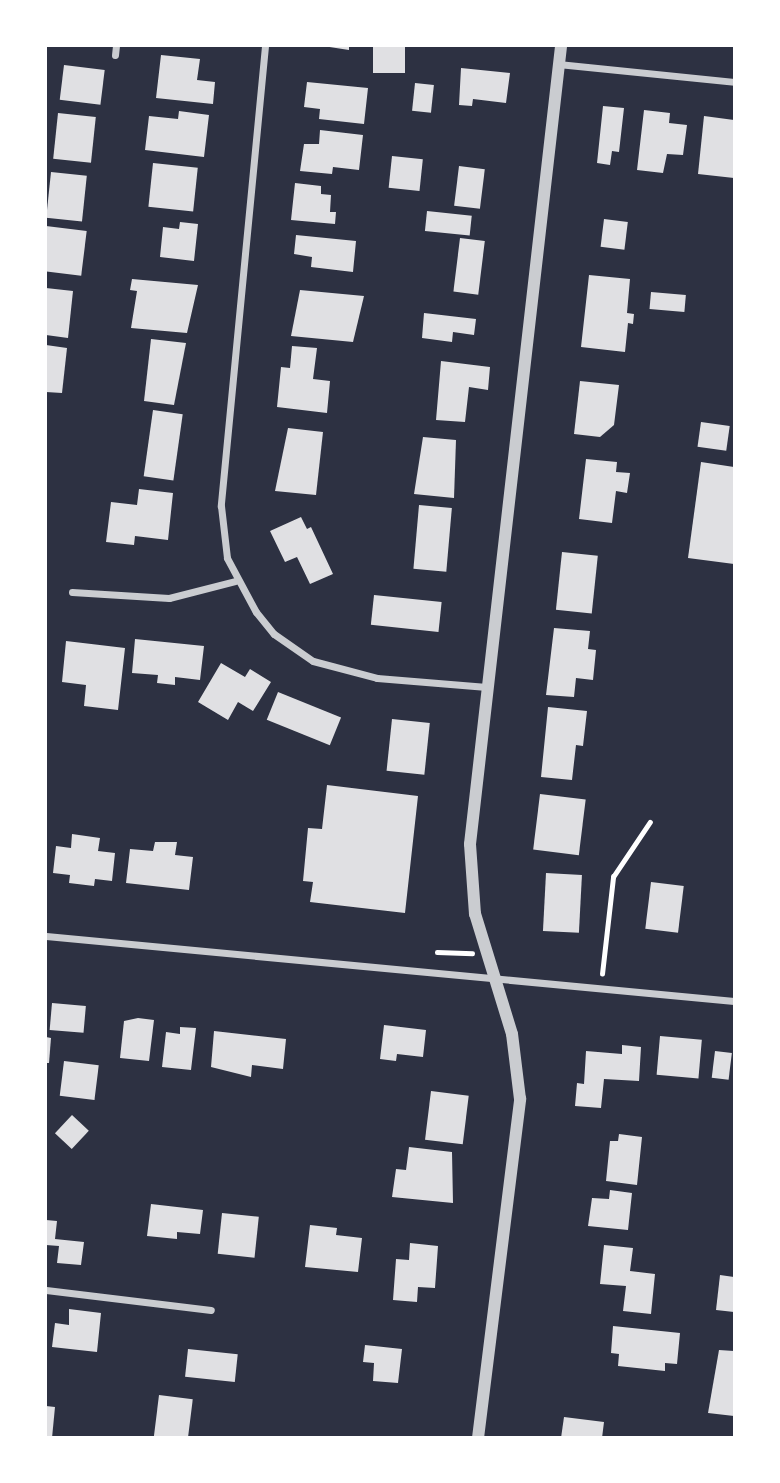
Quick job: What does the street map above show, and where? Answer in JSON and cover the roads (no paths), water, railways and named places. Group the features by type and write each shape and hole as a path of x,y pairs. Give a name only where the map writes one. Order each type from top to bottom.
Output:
{"street":[{"path":"115,55 116,46"},
{"path":"265,46 245,222 245,269 221,506 222,535 235,581 274,634 313,662 377,678 487,687"},
{"path":"478,1437 520,1100 512,1034 485,954 470,860 487,687 561,46"},
{"path":"558,64 734,82"},
{"path":"72,592 157,599 235,581"},
{"path":"46,936 734,1002"},
{"path":"46,1290 211,1310"}]}
